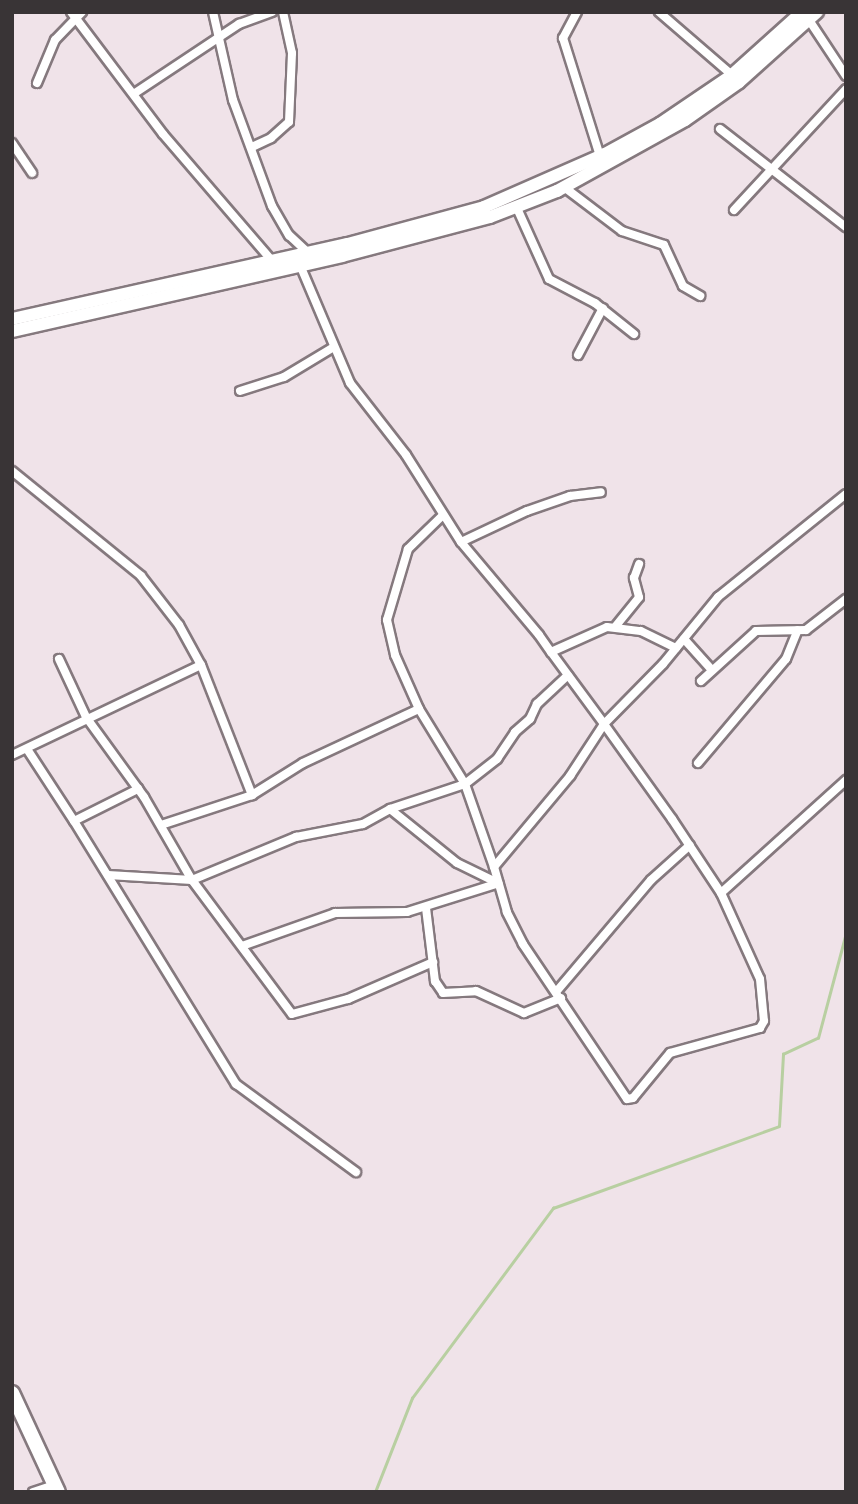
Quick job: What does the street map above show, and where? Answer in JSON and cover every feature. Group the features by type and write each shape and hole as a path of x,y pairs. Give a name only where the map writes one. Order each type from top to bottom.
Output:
{"highway":[{"path":"12,1394 56,1488"}],"main road":[{"path":"12,331 275,265 308,253 484,207 600,156 660,124 732,75 809,15"},
{"path":"12,318 275,265 300,265 516,206 564,187 685,120 739,82 809,15"}],"street":[{"path":"213,12 233,100 276,214 308,253"},
{"path":"135,93 247,19 272,12"},
{"path":"251,148 271,138 289,122 292,53 283,12"},
{"path":"578,12 564,38 600,156"},
{"path":"659,12 732,75"},
{"path":"37,83 55,40 76,14 163,134 275,265"},
{"path":"809,15 846,76"},
{"path":"734,209 846,89"},
{"path":"720,129 768,171 846,227"},
{"path":"12,143 32,173"},
{"path":"564,187 622,231 664,245 682,286 700,296"},
{"path":"516,206 549,279 603,308 634,334"},
{"path":"300,265 332,348 350,383 406,455 461,542 568,674 690,845 721,892 760,979 764,1017 760,1028 670,1052 630,1100 523,944 465,784 419,709 395,655 387,620 408,549 443,514"},
{"path":"578,355 603,308"},
{"path":"240,391 284,377 332,348"},
{"path":"12,471 141,576 179,625 201,665 252,795"},
{"path":"461,542 527,511 570,496 601,492"},
{"path":"494,867 570,776 604,724 676,648 718,597 846,494"},
{"path":"551,652 615,627 639,597 634,578 639,564"},
{"path":"701,681 755,631 798,630 825,620 846,598"},
{"path":"615,627 641,631 676,648"},
{"path":"698,763 786,659 798,630"},
{"path":"684,639 711,669"},
{"path":"60,659 86,717 138,789 192,880 296,1016 433,962"},
{"path":"12,755 86,717 201,665"},
{"path":"108,875 192,880 296,837 363,824 390,809 465,784 497,759 541,698 568,674"},
{"path":"161,825 252,795 303,763 419,709"},
{"path":"27,748 236,1084 356,1172"},
{"path":"721,892 846,780"},
{"path":"74,821 138,789"},
{"path":"390,809 457,863 499,883"},
{"path":"426,908 435,981 443,993 476,991 524,1013 558,995 651,880 690,845"},
{"path":"242,946 335,913 426,908 478,886 499,883"},
{"path":"33,1492 56,1488"}],"waterway":[{"path":"375,1492 412,1398 553,1208 779,1126 783,1054 818,1038 846,933"}]}
